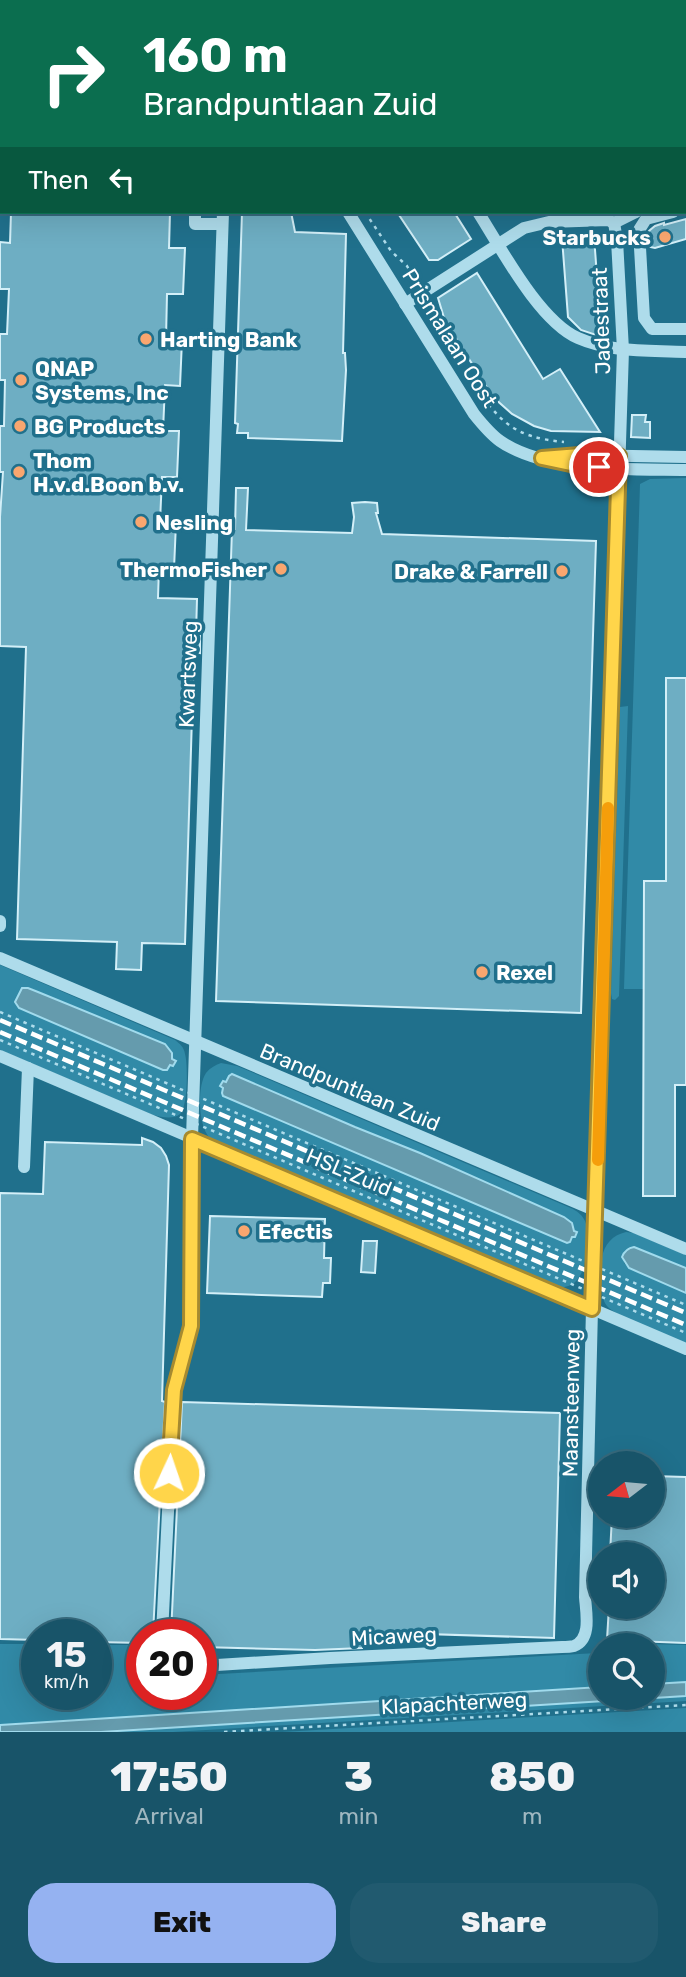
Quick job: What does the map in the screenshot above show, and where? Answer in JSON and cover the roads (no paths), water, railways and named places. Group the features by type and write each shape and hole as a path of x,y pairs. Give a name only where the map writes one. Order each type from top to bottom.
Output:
{"street":[{"path":"195,214 195,224 223,218"},
{"name":"Prismalaan Oost","path":"349,214 474,414 500,441 518,451 542,458 580,455 686,470"},
{"path":"479,214 540,308 577,338 623,350 686,352"},
{"path":"405,303 524,228 537,224 608,220 614,223 632,214"},
{"path":"665,214 646,219 639,230 645,318 652,329 686,329"},
{"name":"Kwartsweg","path":"163,1619 174,1390 191,1326 192,1139 223,218"},
{"name":"Jadestraat","path":"614,223 623,350 619,462"},
{"name":"Prismalaan Oost","path":"619,462 686,457"},
{"name":"Maansteenweg","path":"584,1637 619,462"},
{"name":"Brandpuntlaan Zuid","path":"0,958 686,1250"},
{"path":"0,1056 686,1349"},
{"path":"24,1167 28,1068"},
{"name":"Micaweg","path":"217,1665 562,1647 575,1646 584,1637"}],"railway":[{"path":"0,1020 686,1313"},
{"path":"0,1032 686,1325"}],"place":[{"name":"Starbucks","path":"665,237"},
{"name":"Harting Bank","path":"146,339"},
{"name":"QNAP Systems, Inc","path":"21,380"},
{"name":"BG Products","path":"20,426"},
{"name":"Thom H.v.d.Boon b.v.","path":"19,472"},
{"name":"Nesling","path":"141,522"},
{"name":"ThermoFisher","path":"281,569"},
{"name":"Drake & Farrell","path":"562,571"},
{"name":"Rexel","path":"482,972"},
{"name":"Efectis","path":"244,1231"}]}
